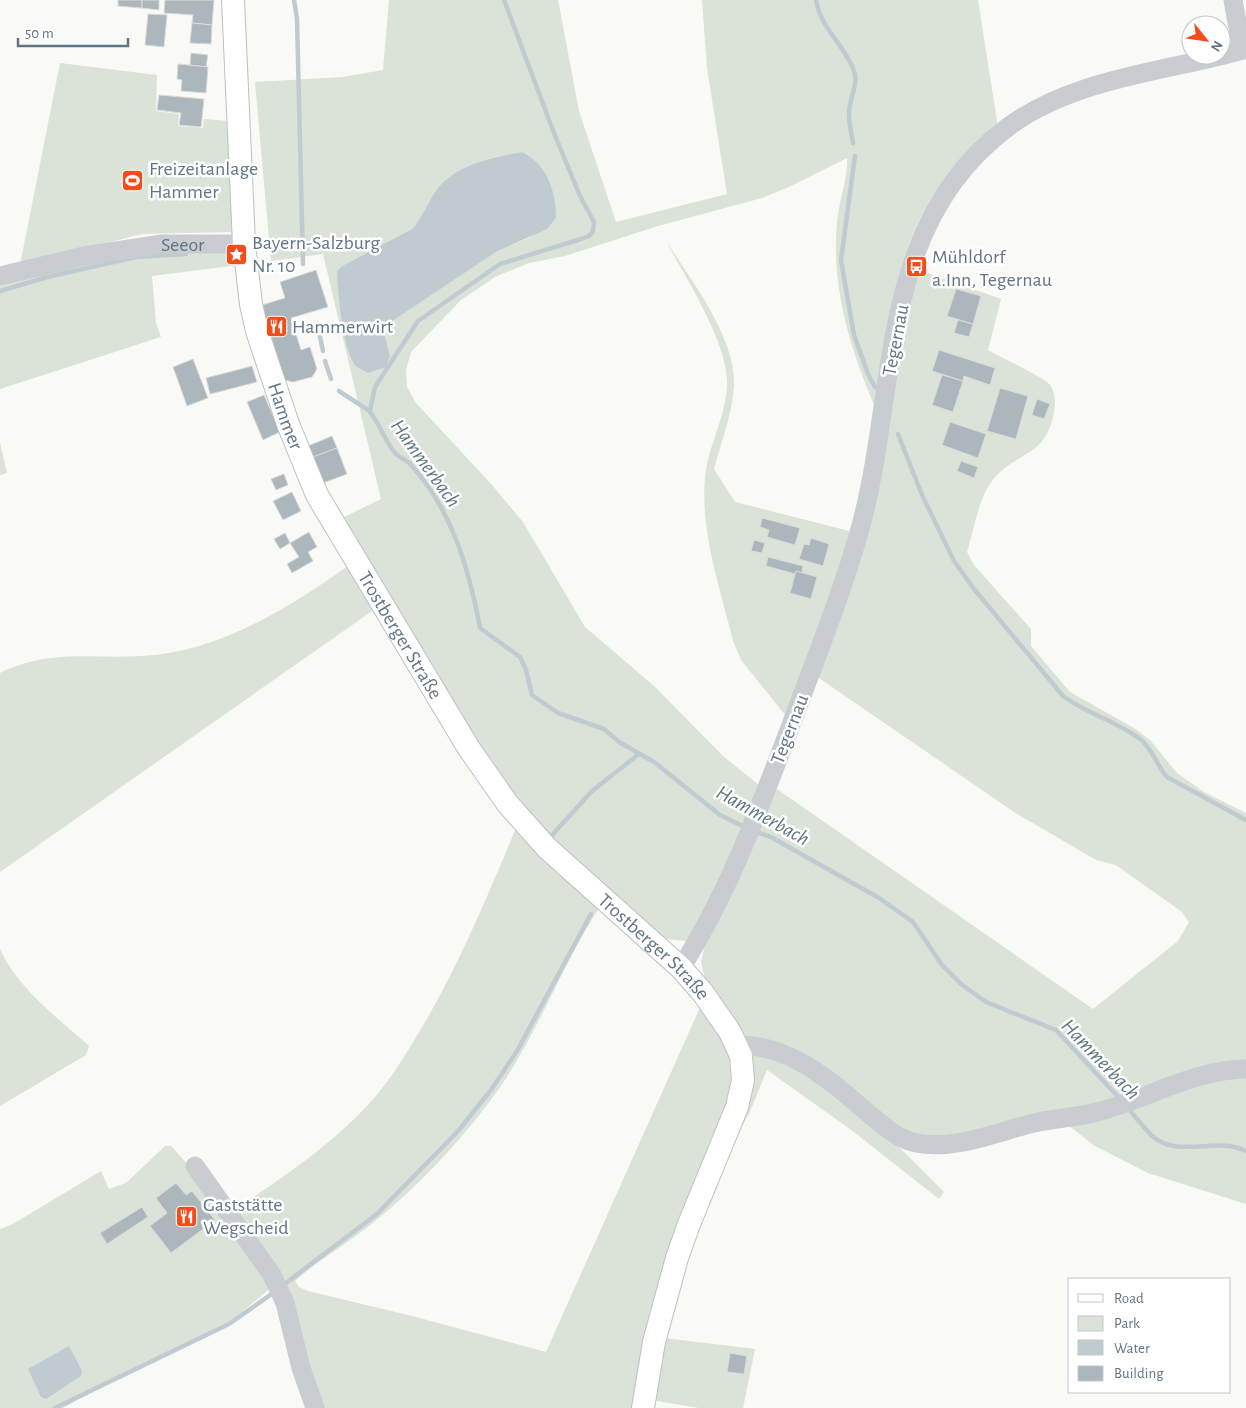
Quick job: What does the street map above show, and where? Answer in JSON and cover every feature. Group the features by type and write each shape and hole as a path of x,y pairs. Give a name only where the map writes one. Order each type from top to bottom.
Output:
{"main road":[{"path":"233,0 244,244"},
{"name":"Hammer","path":"244,244 247,281 257,331 288,424 317,495 345,545"},
{"name":"Trostberger Straße","path":"345,545 468,748 507,803 547,848 681,968 703,994 737,1045 743,1080 737,1107 689,1224 678,1258 654,1342 643,1408"}],"street":[{"name":"Tegernau","path":"681,968 720,900 746,841 852,555 866,505 900,311 909,271 925,226 947,189 992,140 1029,114 1089,88 1244,50 1232,0"},
{"name":"Seeor","path":"0,276 84,256 162,244 244,244"},
{"path":"737,1045 756,1044 784,1053 826,1077 888,1130 913,1143 958,1144 1031,1123 1108,1109 1197,1076 1232,1069 1246,1069"},
{"path":"195,1166 272,1274 285,1303 301,1368 315,1408"}],"green space":[{"path":"389,0 558,0 579,111 616,222 727,194 707,68 702,0 978,0 998,127 965,158 935,193 909,242 893,296 875,407 850,340 844,317 837,270 837,222 847,158 762,198 658,226 565,256 529,263 495,277 461,300 411,352 406,370 407,387 416,403 492,485 523,522 585,627 654,686 723,756 760,786 694,934 686,941 664,939 555,846 516,803 336,521 381,499 323,254 271,261 255,82 343,77 383,70","holes":["522,152 531,237 496,252 394,320 385,336 390,356 338,281 338,271 342,266 412,229 443,182 474,164"]},
{"name":"Freizeitanlage Hammer","path":"60,63 157,75 156,111 179,114 178,126 203,128 204,119 228,121 232,232 142,234 20,265"},
{"path":"666,241 710,311 728,349 733,369 733,397 714,469 735,502 853,532 786,716 741,660 733,641 717,578 708,535 704,491 708,459 724,405 727,382 725,366 713,329"},
{"path":"238,250 239,265 152,276 156,323 161,337 0,389 0,280 111,255"},
{"path":"917,269 1001,299 988,350 1043,379 1052,388 1054,395 1053,418 1045,437 1035,448 1000,472 982,499 967,552 974,565 1031,629 1031,646 1070,692 1134,728 1150,740 1177,773 1204,792 1246,813 1246,1204 1148,1173 1095,1146 1064,1122 895,1143 944,1192 939,1199 850,1129 767,1070 749,1114 735,1138 750,1059 755,1053 747,1037 737,1030 707,987 701,962 705,945 774,787 1093,1009 1178,941 1189,922 1182,912 1116,865 1096,860 1014,812 816,676 904,331"},
{"path":"0,443 7,473 0,475"},
{"path":"348,566 375,609 0,872 0,673 18,666 53,658 142,656 170,653 198,646 251,626 301,598"},
{"path":"517,826 601,905 572,955 519,1057 504,1082 474,1121 434,1167 390,1209 295,1281 299,1287 308,1291 412,1316 546,1352 702,1003 731,1052 735,1092 636,1408 319,1408 303,1357 234,1210 290,1172 344,1129 387,1082 433,1009 446,984"},
{"path":"0,949 7,963 27,989 89,1046 86,1055 0,1106"},
{"path":"165,1146 171,1146 189,1166 274,1285 222,1329 105,1385 63,1408 0,1408 0,1229 13,1224 101,1171 109,1189 126,1183"},
{"path":"664,1338 755,1349 743,1408 699,1408 651,1400"}],"water":[{"path":"522,152 531,157 544,171 552,188 556,218 547,229 496,252 394,320 385,336 390,356 386,367 368,373 356,366 347,346 344,333 337,271 342,266 412,229 435,192 443,182 453,175 486,160"},
{"path":"69,1346 82,1371 81,1376 46,1399 41,1397 28,1369"}],"building":[{"path":"118,0 142,0 142,8 118,6"},
{"path":"142,0 159,0 159,10 142,8"},
{"path":"165,0 214,0 212,25 192,23 193,15 164,13"},
{"path":"148,14 167,15 164,47 145,45"},
{"path":"192,23 212,25 211,44 190,43"},
{"path":"191,53 208,55 206,67 190,65"},
{"path":"178,64 208,67 206,93 181,91 182,80 177,79"},
{"path":"159,95 204,99 201,127 179,125 181,113 157,110"},
{"path":"316,270 328,307 291,318 301,350 310,347 317,369 312,377 293,382 284,380 262,305 285,298 280,282"},
{"path":"956,289 981,296 973,324 947,316"},
{"path":"958,320 973,324 969,337 954,333"},
{"path":"939,350 995,368 990,385 964,376 963,381 932,371"},
{"path":"193,359 208,398 187,406 173,367"},
{"path":"252,366 257,382 210,394 206,378"},
{"path":"942,375 963,381 953,412 932,405"},
{"path":"1000,388 1028,396 1016,439 987,431"},
{"path":"264,395 280,432 263,440 247,402"},
{"path":"1037,399 1050,404 1044,419 1032,415"},
{"path":"950,422 986,434 978,458 942,445"},
{"path":"332,436 337,448 313,457 308,446"},
{"path":"337,448 347,474 323,483 313,457"},
{"path":"961,461 978,467 974,478 957,471"},
{"path":"284,474 288,485 276,490 271,479"},
{"path":"292,492 301,511 283,520 273,501"},
{"path":"762,518 800,528 795,545 767,537 769,530 760,527"},
{"path":"309,532 317,547 308,552 313,561 292,573 287,564 299,557 290,543"},
{"path":"285,533 290,543 280,549 274,539"},
{"path":"811,538 829,544 823,566 799,559 804,544 809,545"},
{"path":"754,540 765,543 762,553 751,551"},
{"path":"768,557 803,566 802,573 796,571 795,574 766,566"},
{"path":"796,571 817,577 811,599 790,593"},
{"name":"Gaststätte Wegscheid","path":"176,1183 186,1195 192,1191 215,1220 171,1253 150,1226 167,1213 156,1198"},
{"path":"142,1207 148,1217 107,1244 100,1233"},
{"path":"730,1353 747,1356 744,1374 727,1372"}],"waterway":[{"path":"294,0 297,19 303,264"},
{"path":"370,411 375,387 418,321 500,264 581,239 589,236 593,231 594,222 580,196 554,133 504,0"},
{"path":"816,0 822,19 845,53 854,71 855,86 849,108 853,143"},
{"path":"855,156 841,260 854,335 868,374 875,387"},
{"path":"276,242 302,239"},
{"path":"0,291 47,277 136,257 186,254"},
{"name":"Hammerbach","path":"318,327 323,351"},
{"name":"Hammerbach","path":"325,361 331,379"},
{"name":"Hammerbach","path":"339,391 370,412 392,449 411,465 438,501 457,541 464,562 480,628 520,657 526,670 532,695 558,713 604,729 619,742 654,762 720,815 747,828"},
{"path":"898,434 922,495 954,561 974,589 1063,696 1082,708 1122,727 1140,739 1148,747 1167,777 1246,820"},
{"path":"553,834 592,791 639,754"},
{"name":"Hammerbach","path":"754,831 771,837 879,898 913,922 942,965 961,984 986,1002 1056,1030 1120,1099"},
{"path":"286,1283 377,1214 459,1130 491,1090 517,1051 591,914"},
{"name":"Hammerbach","path":"1127,1107 1152,1136 1162,1143 1186,1147 1235,1147 1246,1151"},
{"path":"55,1408 229,1324 273,1293"}],"place":[{"name":"Freizeitanlage Hammer","path":"133,180"},
{"name":"Bayern-Salzburg Nr. 10","path":"236,254"},
{"name":"Mühldorf a.Inn, Tegernau","path":"916,267"},
{"name":"Hammerwirt","path":"276,326"},
{"name":"Gaststätte Wegscheid","path":"187,1216"}]}
